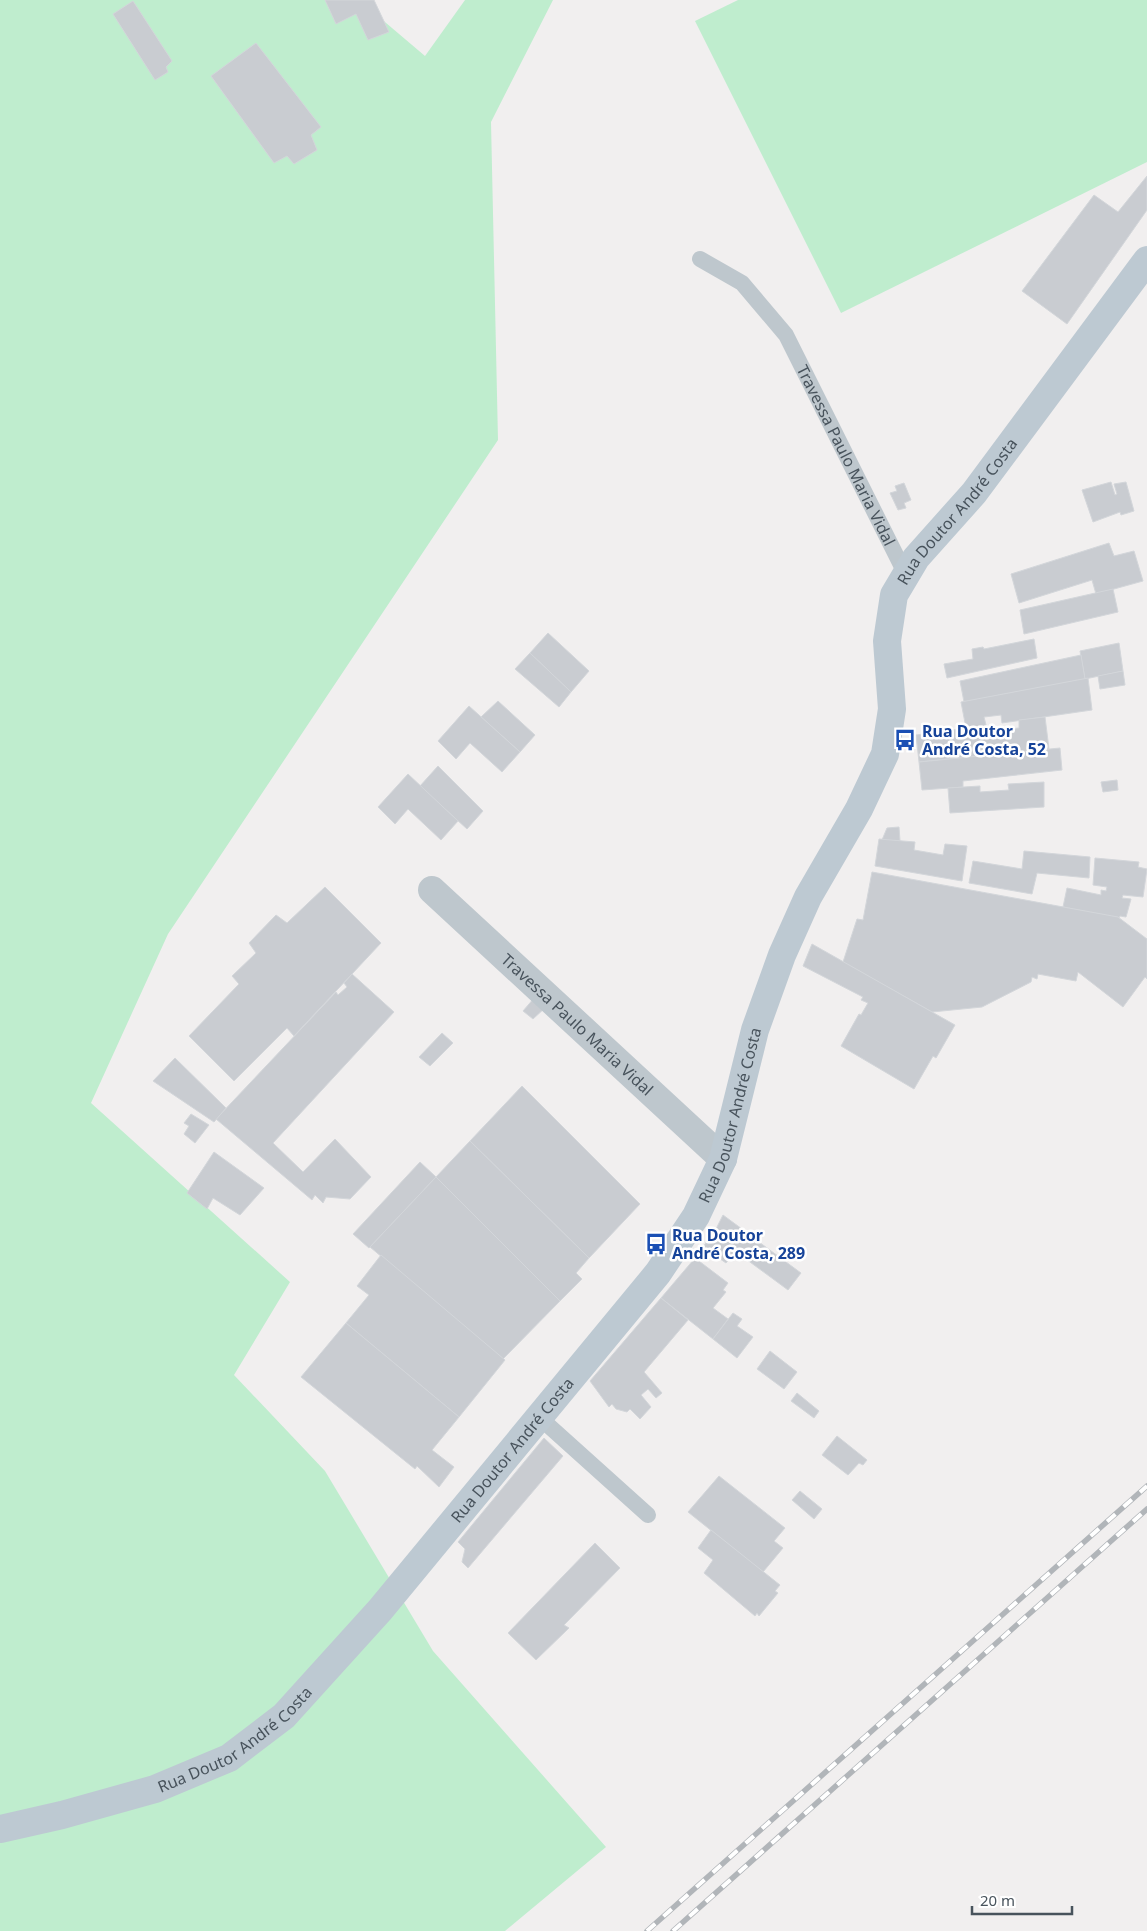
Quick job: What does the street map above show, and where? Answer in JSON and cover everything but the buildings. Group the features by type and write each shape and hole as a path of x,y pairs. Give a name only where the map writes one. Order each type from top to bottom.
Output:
{"street":[{"name":"Rua Doutor André Costa","path":"0,1829 62,1815 155,1789 228,1758 284,1716 380,1610 658,1273 696,1216 723,1159 755,1030 782,955 808,898 860,809 885,754 892,709 887,641 894,595 916,558 974,493 1147,260"},
{"name":"Travessa Paulo Maria Vidal","path":"432,890 723,1159"}],"lane":[{"name":"Travessa Paulo Maria Vidal","path":"700,259 742,282 786,336 906,575"},
{"path":"539,1417 648,1515"}],"green space":[{"path":"0,0 359,0 425,56 465,0 553,0 491,122 498,440 168,934 91,1103 290,1282 234,1375 325,1471 433,1651 606,1847 505,1931 0,1931"},
{"path":"738,0 1147,0 1147,162 841,313 695,21"}],"railway":[{"path":"647,1931 1147,1486"},
{"path":"673,1931 1147,1509"}],"place":[{"name":"Rua Doutor André Costa, 52","path":"905,740"},
{"name":"Rua Doutor André Costa, 289","path":"656,1244"}]}
